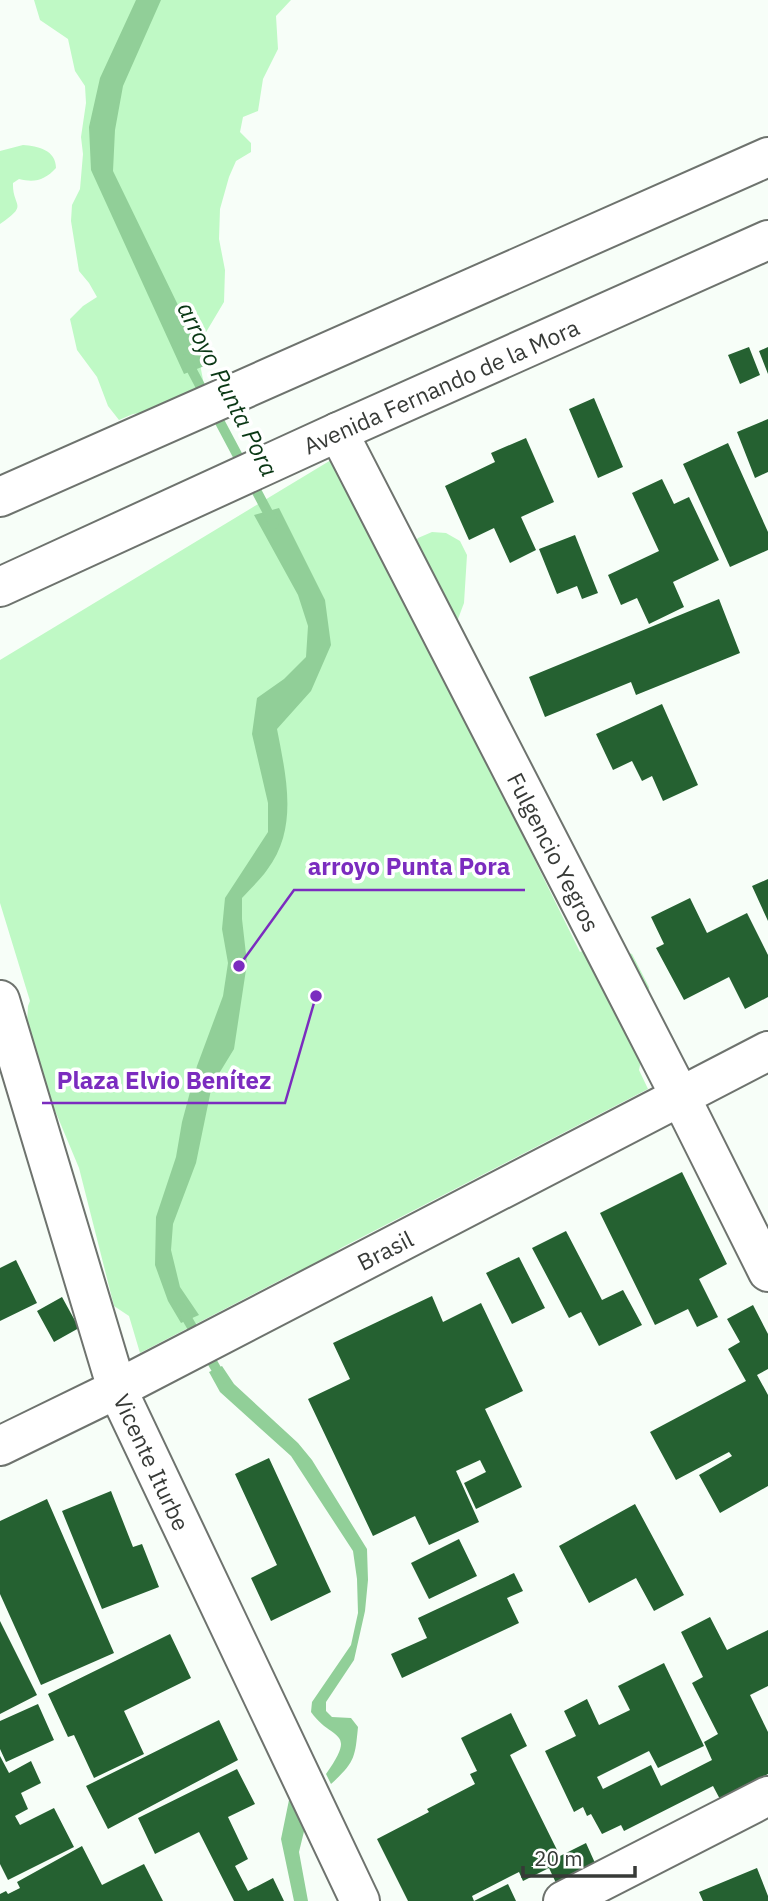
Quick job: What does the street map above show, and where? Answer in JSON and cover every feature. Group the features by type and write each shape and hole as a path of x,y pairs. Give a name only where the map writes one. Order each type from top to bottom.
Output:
{"street":[{"path":"0,497 768,157"},
{"name":"Avenida Fernando de la Mora","path":"0,587 768,240"},
{"name":"Fulgencio Yegros","path":"338,432 768,1272"},
{"name":"Vicente Iturbe","path":"0,1000 117,1389 360,1901"},
{"name":"Brasil","path":"0,1446 117,1389 768,1051"},
{"path":"563,1901 768,1796"}],"shaded area":[{"path":"34,0 291,0 276,16 278,49 263,79 258,111 243,117 240,132 251,143 251,152 236,161 220,209 219,239 225,270 224,302 199,344 205,390 149,412 133,414 119,420 108,406 97,377 77,350 70,319 97,297 79,271 71,221 72,205 80,189 85,86 75,71 68,39 40,20"},
{"path":"136,0 161,0 123,86 115,130 113,171 207,365 184,374 91,170 89,127 100,78"},
{"path":"23,145 50,153 56,168 39,180 19,179 13,183 17,209 0,224 0,151"},
{"path":"336,457 393,571 418,538 432,532 446,533 460,541 467,555 464,603 452,635 434,656 580,952 592,948 606,948 632,954 649,987 650,1019 639,1070 648,1089 341,1248 313,1268 294,1273 140,1353 129,1316 114,1306 79,1168 26,1041 30,1001 0,903 0,660"},
{"path":"279,508 325,600 331,645 311,691 277,729 286,783 287,819 277,854 264,874 242,898 247,963 234,1049 212,1085 196,1163 173,1224 171,1250 180,1287 199,1315 181,1323 168,1301 155,1265 156,1217 176,1157 197,1066 223,996 228,963 222,929 225,898 268,832 268,803 252,734 257,698 284,679 306,657 308,626 298,595 254,515"},
{"path":"222,1366 234,1384 298,1443 312,1460 367,1549 365,1611 354,1660 326,1702 326,1711 332,1717 351,1718 358,1727 356,1746 349,1764 331,1784 326,1774 341,1742 311,1712 312,1702 351,1645 358,1613 353,1551 291,1456 220,1392 209,1372"},
{"path":"297,1797 307,1819 299,1852 308,1901 294,1901 281,1839 289,1800"}],"building":[{"path":"749,347 760,375 740,384 728,355"},
{"path":"768,347 768,374 759,351"},
{"path":"594,398 623,467 598,478 569,409"},
{"path":"768,419 768,472 755,478 737,432"},
{"path":"526,438 554,502 521,517 536,550 510,563 494,528 469,540 445,486 495,462 491,453"},
{"path":"728,443 768,532 768,550 730,567 683,464"},
{"path":"662,479 674,504 689,497 719,560 673,582 684,607 649,624 637,598 621,605 608,575 659,551 632,493"},
{"path":"575,535 598,593 582,599 577,586 557,594 539,549"},
{"path":"719,599 740,653 636,695 631,682 545,717 529,677"},
{"path":"662,704 698,785 663,801 652,776 642,781 632,761 613,770 596,734"},
{"path":"768,879 768,921 752,886"},
{"path":"690,898 707,933 747,913 768,955 768,997 745,1009 729,977 684,1000 656,948 664,944 651,917"},
{"path":"682,1172 727,1264 699,1279 718,1317 697,1327 688,1309 655,1325 600,1213"},
{"path":"566,1231 602,1300 623,1290 642,1325 599,1346 581,1312 569,1318 532,1248"},
{"path":"519,1257 545,1308 512,1324 486,1273"},
{"path":"16,1260 37,1303 0,1321 0,1268"},
{"path":"432,1296 443,1322 481,1303 523,1391 485,1409 522,1487 476,1509 464,1483 486,1472 480,1460 456,1471 479,1522 429,1545 415,1516 373,1536 308,1399 350,1379 333,1343"},
{"path":"62,1297 79,1328 54,1342 37,1311"},
{"path":"753,1305 768,1334 768,1369 757,1375 768,1395 768,1486 720,1513 699,1475 732,1456 729,1452 676,1480 650,1432 746,1381 728,1349 740,1342 727,1319"},
{"path":"269,1458 331,1592 271,1621 251,1578 277,1565 235,1474"},
{"path":"111,1491 133,1547 142,1544 159,1587 102,1609 62,1511"},
{"path":"47,1499 114,1653 41,1685 0,1594 0,1521"},
{"path":"635,1504 684,1595 654,1611 636,1578 589,1603 559,1546"},
{"path":"459,1539 477,1576 429,1599 411,1563"},
{"path":"514,1573 523,1591 507,1598 519,1623 402,1678 391,1654 427,1638 418,1618"},
{"path":"710,1617 727,1650 768,1630 768,1686 750,1695 768,1732 768,1774 744,1786 746,1791 722,1803 713,1786 624,1831 621,1825 602,1834 591,1814 587,1816 583,1807 574,1812 545,1751 576,1736 564,1711 587,1699 599,1725 630,1710 618,1686 664,1663 704,1746 658,1768 649,1751 597,1777 603,1789 651,1765 661,1786 712,1760 704,1742 718,1734 692,1683 703,1677 681,1632"},
{"path":"0,1621 37,1695 0,1714"},
{"path":"170,1634 191,1678 124,1711 144,1754 94,1778 74,1735 68,1737 48,1694"},
{"path":"38,1704 54,1740 6,1762 0,1749 0,1721"},
{"path":"511,1713 527,1746 510,1755 560,1856 586,1843 595,1863 556,1883 549,1868 523,1881 519,1872 472,1896 474,1901 408,1901 377,1839 475,1784 470,1774 477,1771 461,1738"},
{"path":"219,1720 238,1760 108,1829 86,1786"},
{"path":"0,1756 9,1773 31,1761 41,1783 21,1793 28,1809 15,1816 20,1825 54,1808 74,1847 8,1880 0,1864"},
{"path":"237,1769 255,1804 228,1817 248,1859 235,1866 248,1891 273,1878 284,1901 234,1901 199,1832 155,1854 138,1818"},
{"path":"82,1846 102,1885 144,1864 163,1901 0,1901 0,1894 6,1891 8,1894 20,1888 17,1882"},
{"path":"757,1868 768,1901 703,1901 699,1892"},
{"path":"508,1884 516,1901 474,1901"}],"waterway":[{"name":"arroyo Punta Pora","path":"186,359 206,397"},
{"name":"arroyo Punta Pora","path":"214,411 274,524"},
{"name":"arroyo Punta Pora","path":"181,1308 222,1379"}],"place":[{"name":"arroyo Punta Pora","path":"239,966"},
{"name":"Plaza Elvio Benítez","path":"316,996"}]}
